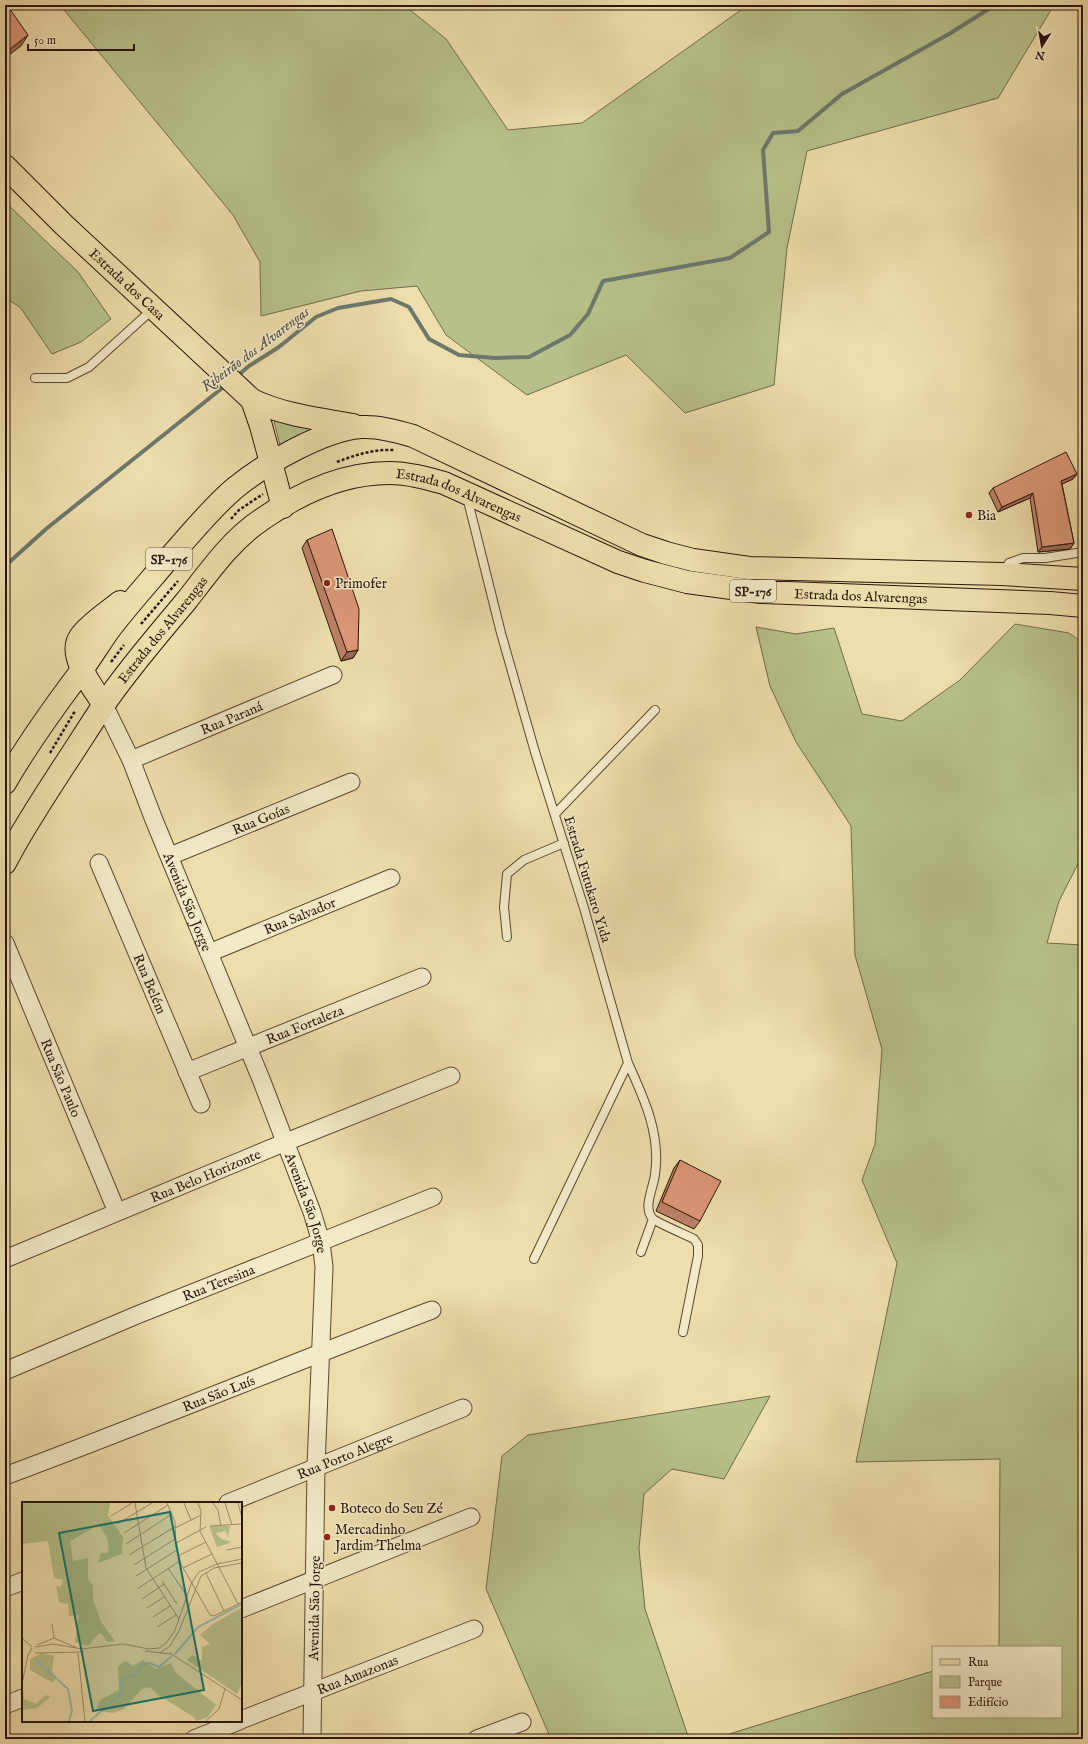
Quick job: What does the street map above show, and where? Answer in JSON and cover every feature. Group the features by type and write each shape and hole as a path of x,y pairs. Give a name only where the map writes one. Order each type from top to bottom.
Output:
{"main road":[{"name":"Estrada dos Casa","path":"5,166 64,225 246,394"},
{"path":"246,394 261,426 283,507"},
{"path":"246,394 267,407 293,415 363,427"},
{"path":"245,480 255,457 261,426"},
{"name":"Estrada dos Alvarengas","path":"5,783 36,733 109,631 154,576 221,502 245,480 271,463 327,436 363,427 400,432 424,441 642,545 693,560 749,568 1002,574 1083,579"},
{"name":"Estrada dos Alvarengas","path":"5,863 34,810 104,705 162,630 232,544 260,520 312,491 334,482 366,475 388,473 425,477 465,492 618,562 687,582 721,588 761,592 1050,603 1083,606"},
{"path":"82,670 104,705"}],"street":[{"name":"Rua Paraná","path":"131,760 333,675"},
{"name":"Avenida São Jorge","path":"104,705 131,760 248,1047 312,1212 320,1242 324,1267 316,1467 312,1739"},
{"name":"Rua Goías","path":"170,856 351,782"},
{"name":"Rua Belém","path":"99,863 201,1104"},
{"name":"Rua Salvador","path":"209,953 391,878"},
{"name":"Rua São Paulo","path":"5,943 118,1212"},
{"name":"Rua Fortaleza","path":"187,1072 422,977"},
{"name":"Rua Belo Horizonte","path":"5,1259 286,1142 452,1076"},
{"name":"Rua Teresina","path":"5,1371 137,1315 433,1196"},
{"name":"Rua São Luís","path":"5,1476 114,1435 321,1352 432,1310"},
{"name":"Rua Porto Alegre","path":"230,1502 463,1408"},
{"path":"242,1609 315,1578 471,1517"},
{"path":"5,1588 22,1581"},
{"name":"Rua Amazonas","path":"242,1720 474,1629"},
{"path":"5,1705 22,1698"},
{"name":"Rua Amazonas","path":"194,1739 237,1722"},
{"path":"477,1739 522,1722"}],"lane":[{"path":"35,378 67,378 89,367 154,309"},
{"name":"Estrada Futukaro Yida","path":"465,492 501,633 584,908 628,1063 642,1094 656,1140 655,1174 649,1202 649,1210 653,1218"},
{"path":"1002,574 1009,563 1023,558 1045,558 1083,552"},
{"path":"555,814 655,710"},
{"path":"507,937 504,907 507,874 524,860 564,843"},
{"path":"534,1259 628,1063"},
{"path":"641,1252 653,1218 694,1239 698,1244 698,1256 683,1332"}],"green space":[{"path":"60,5 404,5 446,39 508,130 582,123 748,5 1054,5 998,98 807,151 787,248 774,385 685,413 626,355 527,395 446,335 417,286 361,291 261,316 260,262 233,215"},
{"path":"5,202 78,272 111,319 81,342 52,354 20,307 5,298"},
{"path":"273,417 321,431 281,449"},
{"path":"1015,624 1069,633 1083,643 1083,854 1059,901 1047,943 1083,945 1083,1739 713,1739 932,1671 932,1718 1062,1718 1062,1646 999,1646 1000,1459 856,1462 897,1263 862,1180 875,1144 882,1049 855,955 851,826 796,742 770,686 756,627 796,634 834,628 862,714 902,721 960,680"},
{"path":"770,1396 724,1479 672,1469 644,1494 639,1549 645,1609 689,1739 551,1739 486,1589 502,1456 528,1435"}],"building":[{"path":"5,5 7,5 28,35 5,53"},
{"path":"1066,452 1077,474 1061,481 1074,543 1042,547 1033,493 1002,507 993,488"},
{"name":"Primofer","path":"332,529 359,609 358,650 347,652 307,540"},
{"path":"680,1160 721,1181 700,1221 662,1202"}],"waterway":[{"name":"Ribeirão dos Alvarengas","path":"236,377 249,366 279,347 316,317 338,308 391,299 409,307 429,339 459,355 495,358 529,357 570,335 588,314 603,281 730,258 769,232 763,150 773,133 798,131 842,94 949,34 995,5"},
{"name":"Ribeirão dos Alvarengas","path":"5,566 46,529 226,385"}],"place":[{"name":"Bia","path":"969,515"},
{"name":"Primofer","path":"327,583"},
{"name":"Boteco do Seu Zé","path":"332,1508"},
{"name":"Mercadinho Jardim Thelma","path":"327,1537"}]}
